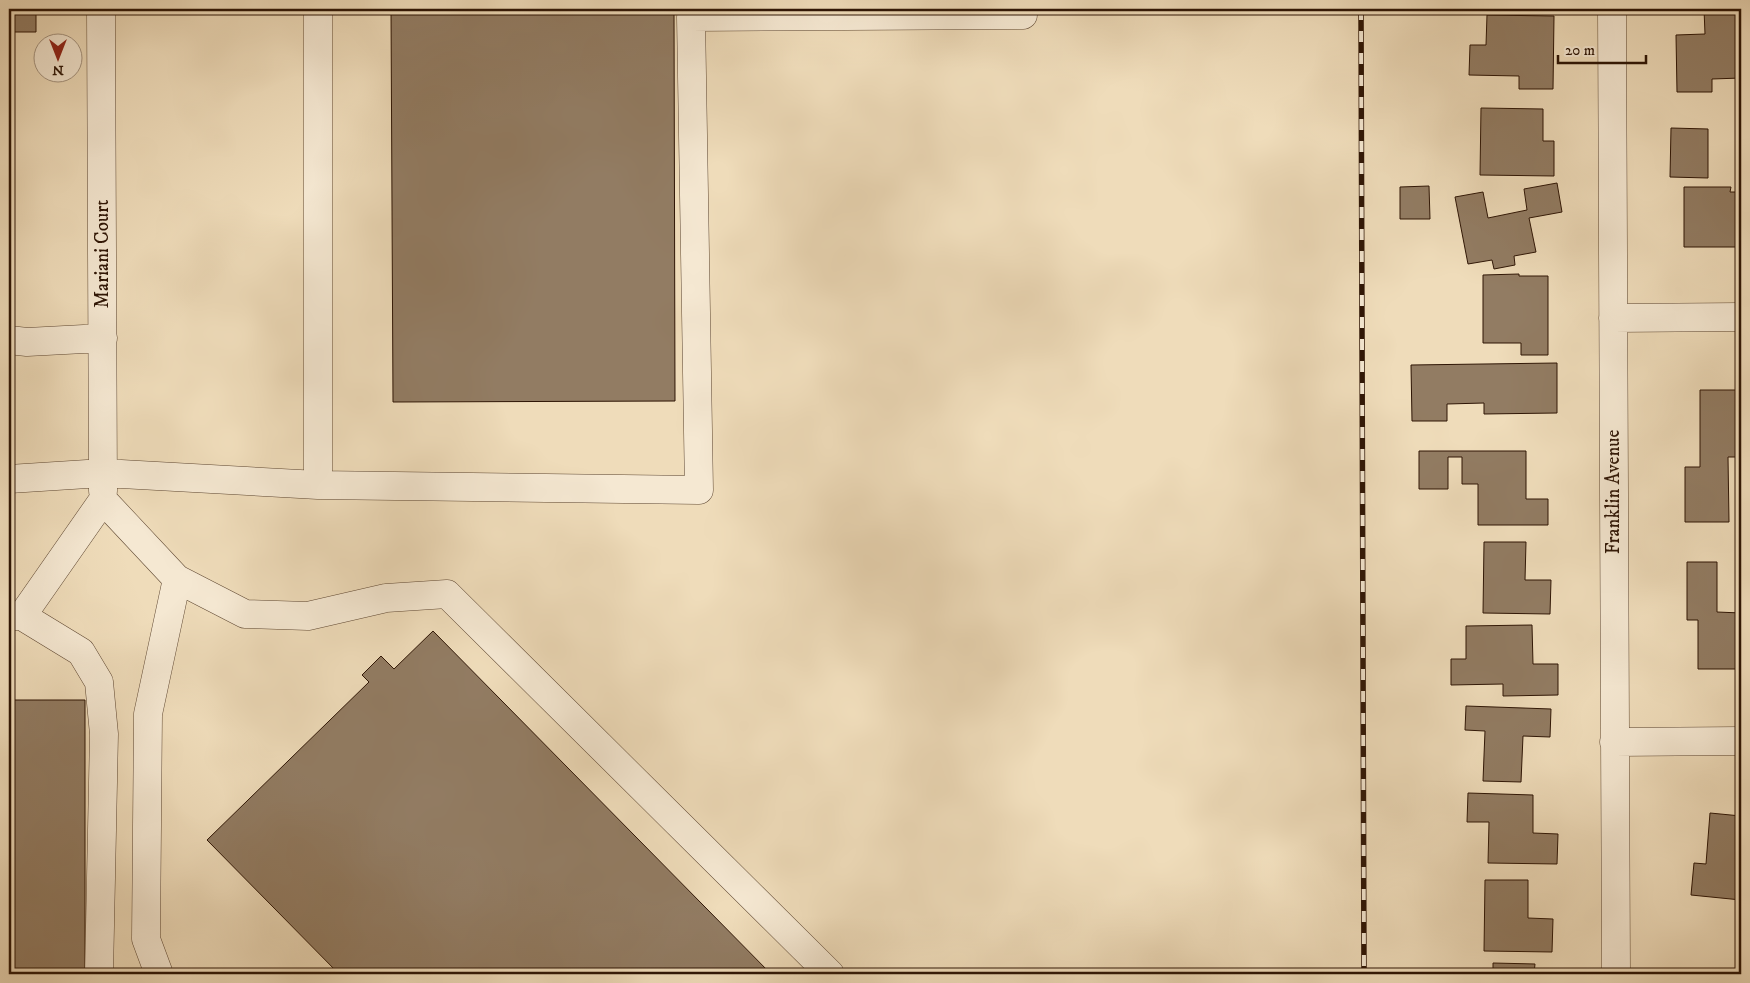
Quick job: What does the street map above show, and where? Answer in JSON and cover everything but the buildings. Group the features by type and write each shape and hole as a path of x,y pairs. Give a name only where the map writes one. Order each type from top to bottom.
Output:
{"street":[{"name":"Mariani Court","path":"102,9 103,500"},
{"path":"318,9 318,485"},
{"name":"Franklin Avenue","path":"1612,9 1616,974"},
{"path":"9,479 103,473 318,485 699,490 691,16 1023,15"},
{"path":"1613,318 1741,318"},
{"path":"9,340 27,342 103,338"},
{"path":"99,974 104,734 99,682 81,652 15,616 103,500 177,579 245,614 308,616 386,598 447,594 830,974"},
{"path":"159,974 146,939 148,714 177,579"},
{"path":"1614,742 1741,742"}],"railway":[{"path":"1361,9 1364,974"}]}
